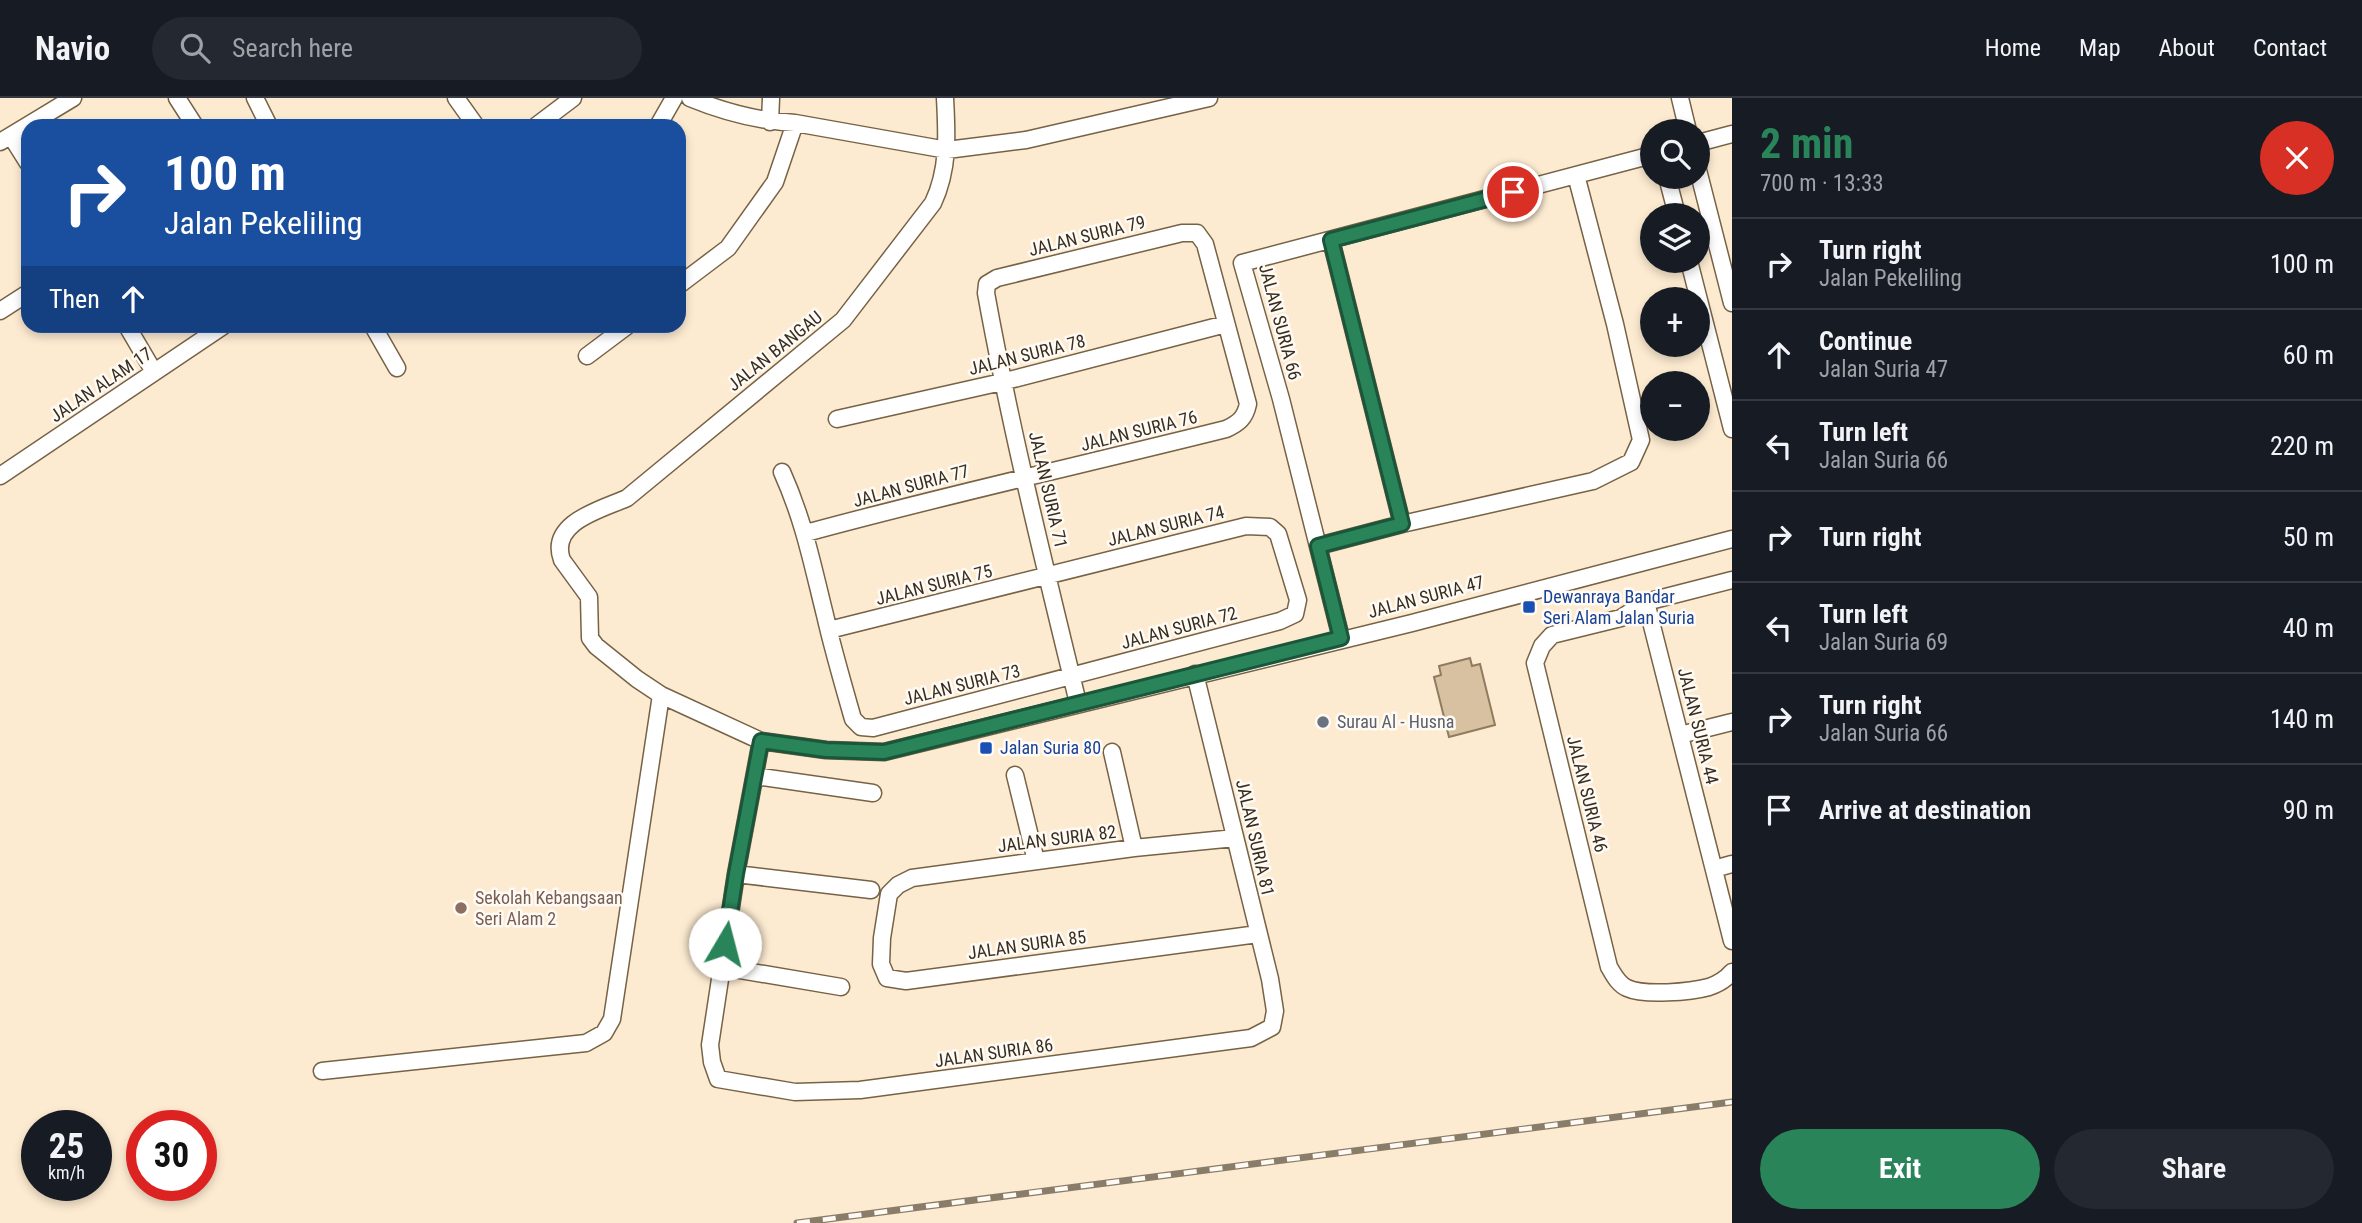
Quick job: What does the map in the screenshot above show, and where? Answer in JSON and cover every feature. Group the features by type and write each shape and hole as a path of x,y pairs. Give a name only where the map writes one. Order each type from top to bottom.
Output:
{"street":[{"path":"39,119 73,98"},
{"path":"177,98 190,119"},
{"path":"255,98 266,119"},
{"path":"456,98 471,119"},
{"path":"546,119 573,98"},
{"path":"661,119 674,98"},
{"path":"690,98 721,110 770,122 795,123 947,150 1026,140 1209,98"},
{"path":"770,122 771,98"},
{"name":"JALAN BANGAU","path":"568,527 590,513 627,498 843,320 933,203 940,188 947,150 945,98"},
{"path":"1679,98 1685,119"},
{"path":"686,280 728,248 775,182 795,123"},
{"path":"21,130 6,139 21,155"},
{"path":"1710,140 1732,134"},
{"name":"JALAN SURIA 66","path":"1341,638 1281,400 1242,263 1640,158"},
{"path":"1318,546 1593,481 1631,462 1641,440 1615,324 1576,175"},
{"path":"1703,189 1732,303"},
{"name":"JALAN SURIA 79","path":"987,284 997,278 1182,233 1197,233 1205,244 1226,324"},
{"path":"1331,240 1402,524"},
{"path":"1692,273 1732,429"},
{"name":"JALAN SURIA 71","path":"987,284 986,293 1002,382 1078,703"},
{"path":"0,311 21,298"},
{"name":"JALAN SURIA 78","path":"837,419 1002,382 1226,324"},
{"name":"JALAN SURIA 76","path":"1026,479 1226,429 1239,423 1246,414 1248,404 1226,324"},
{"path":"131,333 155,372"},
{"name":"JALAN ALAM 17","path":"0,476 213,333"},
{"path":"377,333 397,368"},
{"path":"587,356 617,333"},
{"path":"782,472 806,533 829,630"},
{"name":"JALAN SURIA 77","path":"806,533 1026,479"},
{"name":"JALAN SURIA 74","path":"1048,576 1246,526 1269,527 1278,534 1283,548 1298,600 1295,614"},
{"name":"JALAN SURIA 47","path":"568,527 560,553 589,597 590,638 637,679 661,695 761,741 826,750 884,752 1412,622 1732,539"},
{"name":"JALAN SURIA 75","path":"829,630 1048,576"},
{"path":"1646,602 1732,580"},
{"name":"JALAN SURIA 46","path":"1646,602 1621,618 1552,635 1542,646 1535,663 1609,967 1617,981 1626,988 1644,992 1682,991 1710,986 1725,979 1732,972"},
{"name":"JALAN SURIA 44","path":"1646,602 1732,941"},
{"name":"JALAN SURIA 72","path":"1072,677 1280,621 1295,614"},
{"name":"JALAN SURIA 73","path":"829,630 853,719 861,727 873,728 1072,677"},
{"name":"JALAN SURIA 81","path":"1195,674 1275,1011"},
{"path":"322,1071 586,1043 604,1034 612,1019 661,695"},
{"path":"1680,735 1732,722"},
{"path":"761,741 722,967 841,987"},
{"path":"1112,752 1134,848"},
{"path":"1016,775 1036,861"},
{"path":"755,776 873,793"},
{"name":"JALAN SURIA 82","path":"890,894 898,885 912,878 1134,848 1235,838"},
{"path":"1714,869 1732,864"},
{"path":"736,874 871,890"},
{"name":"JALAN SURIA 85","path":"890,894 882,938 881,964 887,978 906,981 1258,934"},
{"name":"JALAN SURIA 86","path":"722,967 710,1045 718,1079 795,1091 860,1090 1251,1038 1272,1027 1275,1011"}],"building":[{"path":"1470,658 1472,666 1480,664 1495,725 1449,737 1434,677 1441,675 1439,666"}],"railway":[{"path":"797,1223 1732,1102"}],"place":[{"name":"Dewanraya Bandar Seri Alam Jalan Suria","path":"1529,607"},
{"name":"Surau Al - Husna","path":"1323,722"},
{"name":"Jalan Suria 80","path":"986,748"},
{"name":"Sekolah Kebangsaan Seri Alam 2","path":"461,908"}],"route":[{"path":"725,944 761,741 826,750 884,752 1341,638 1318,546 1402,524 1331,240 1513,192"}]}
